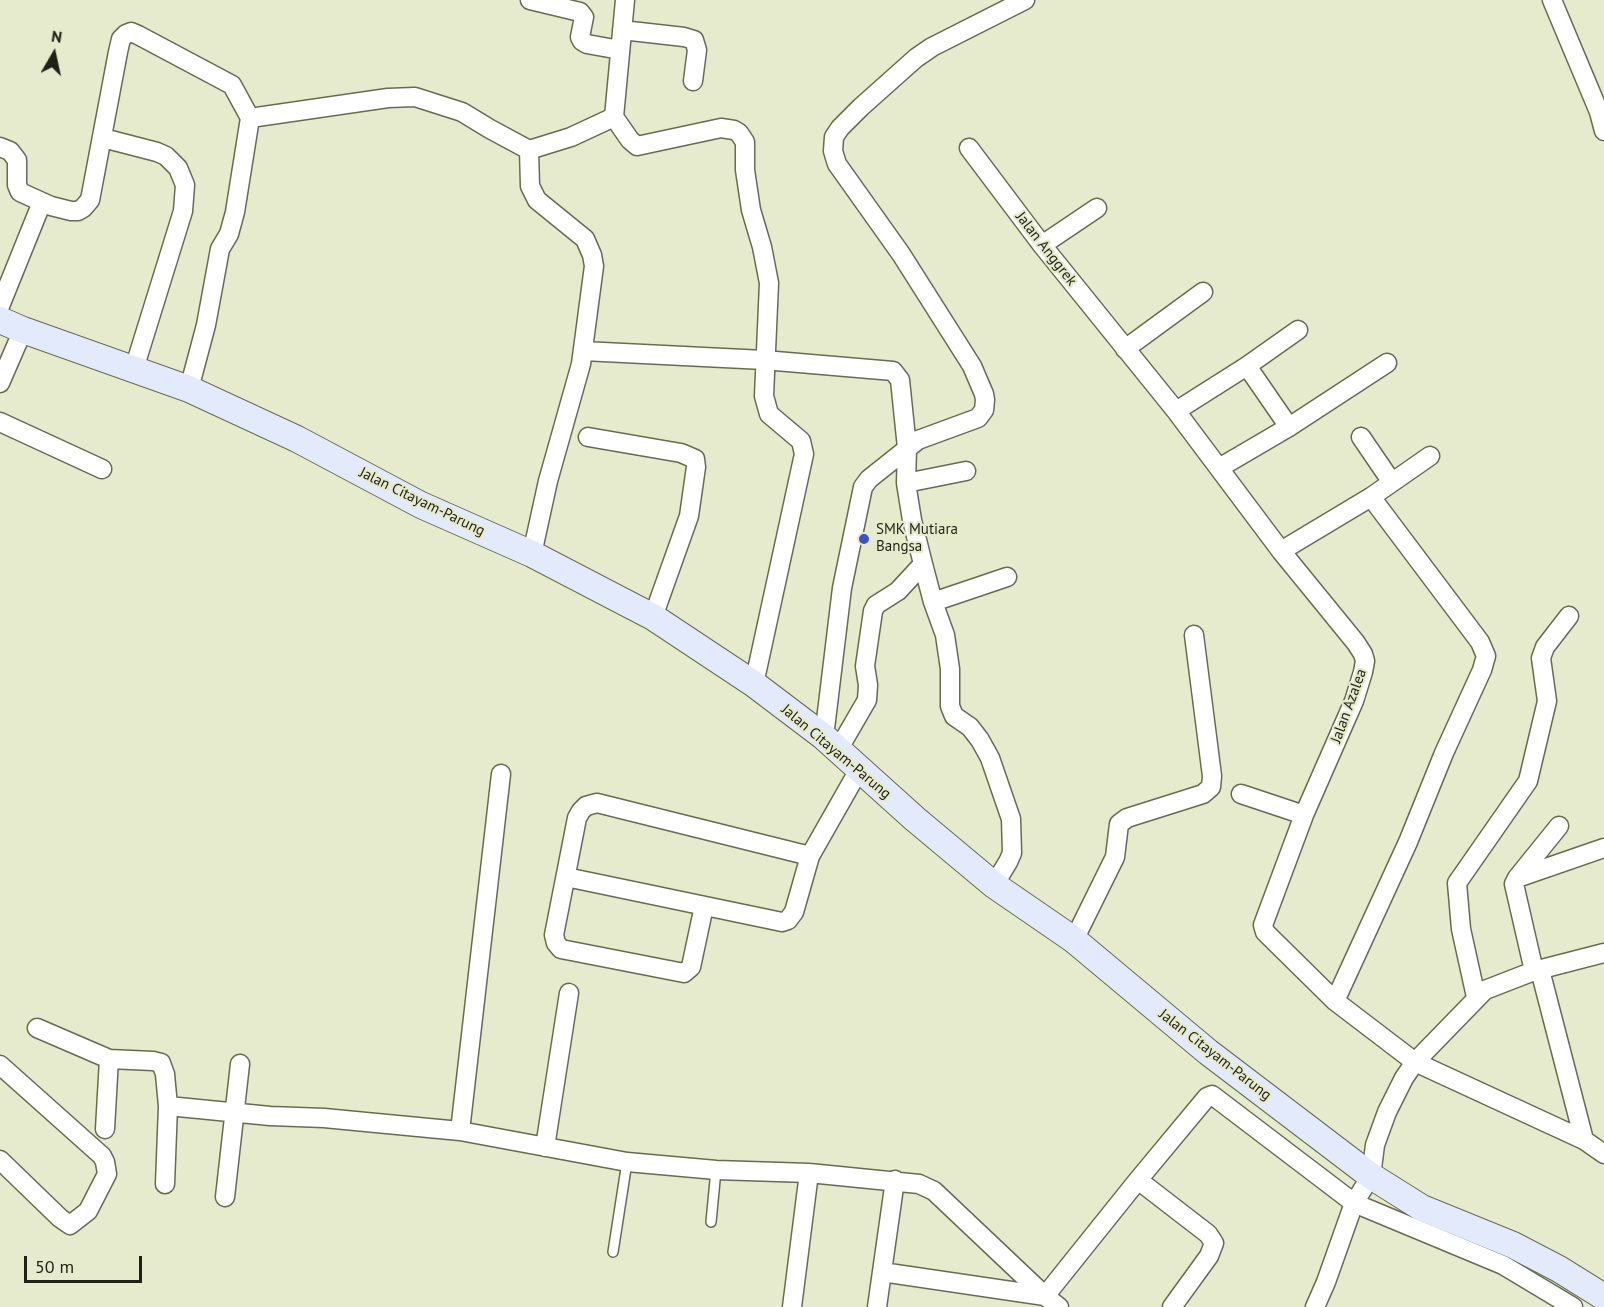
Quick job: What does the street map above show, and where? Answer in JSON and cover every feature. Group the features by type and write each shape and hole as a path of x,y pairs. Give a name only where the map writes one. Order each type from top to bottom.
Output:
{"main road":[{"name":"Jalan Citayam-Parung","path":"0,320 189,389 297,439 421,505 532,554 652,617 754,684 831,743 993,885 1074,940 1209,1052 1371,1176 1422,1208 1513,1245 1559,1269 1604,1297"}],"street":[{"path":"530,0 580,12 584,16 580,37 582,41 620,50"},
{"path":"626,0 614,117 630,140 638,146 721,128 734,130 742,136 745,142 745,170 751,210 762,247 769,283 764,396 769,414 801,441 804,454 754,684"},
{"path":"831,743 842,588 863,487 869,479 924,436 978,418 984,410 984,394 972,366 901,254 837,164 833,151 834,137 861,106 924,52 1025,0"},
{"path":"1552,0 1599,112 1604,131"},
{"path":"622,30 694,40 697,50 693,81"},
{"path":"0,147 10,151 17,160 17,185 20,192 42,202 78,211 90,200 120,45 124,36 134,33 232,85 249,118 235,212 229,234 220,249 206,325 189,389"},
{"path":"249,118 388,98 415,97 462,112 529,150 571,137 614,117"},
{"path":"103,138 166,156 178,168 185,185 183,211 134,369"},
{"name":"Jalan Anggrek","path":"969,148 1042,245 1125,349"},
{"path":"529,150 530,186 537,200 585,239 594,266 578,379 548,481 532,554"},
{"path":"0,306 42,202"},
{"path":"1042,245 1097,207"},
{"path":"1125,349 1203,292"},
{"path":"0,383 23,330"},
{"path":"1176,411 1298,330"},
{"name":"Jalan Azalea","path":"1125,349 1176,411 1281,551 1356,643 1365,661 1354,701 1304,815 1263,929 1335,1001 1415,1062 1584,1140 1604,1154"},
{"path":"583,351 764,360 893,371 900,380 908,448 906,483 923,564 945,635 950,669 950,706 954,716 970,727 990,758 1011,819 1012,852 993,885"},
{"path":"1219,468 1289,427 1387,363"},
{"path":"1247,366 1289,427"},
{"path":"0,422 102,470"},
{"path":"588,437 681,453 695,459 696,467 689,516 652,617"},
{"path":"1361,437 1391,482"},
{"path":"1281,551 1371,497 1430,456"},
{"path":"906,483 966,471"},
{"path":"1335,1001 1408,842 1486,656 1480,642 1371,497"},
{"path":"831,743 867,700 868,685 865,666 873,611 876,605 898,591 923,564"},
{"path":"933,602 1007,577"},
{"path":"1476,998 1461,929 1457,883 1528,781 1547,701 1541,668 1542,652 1569,616"},
{"path":"1074,940 1115,857 1117,830 1122,821 1203,794 1210,787 1212,776 1194,635"},
{"path":"566,877 775,921 788,920 794,912 810,856 860,768"},
{"path":"460,1131 501,774"},
{"path":"1241,794 1304,815"},
{"path":"704,906 691,967 684,973 567,951 558,946 554,935 577,818 586,806 597,803 810,856"},
{"path":"1559,826 1514,884 1584,1140"},
{"path":"1517,878 1604,848"},
{"path":"1315,1307 1354,1203 1371,1176 1375,1145 1383,1123 1404,1078 1415,1062 1485,990 1537,970 1604,953"},
{"path":"545,1147 569,993"},
{"path":"37,1028 109,1059 153,1061 161,1064 165,1074 168,1106 165,1184"},
{"path":"105,1129 109,1059"},
{"path":"225,1197 240,1064"},
{"path":"0,1065 102,1156 107,1169 105,1180 88,1211 70,1225 0,1160"},
{"path":"1052,1302 1138,1180 1212,1095 1354,1203 1503,1265 1574,1307"},
{"path":"168,1106 460,1131 627,1162 716,1170 809,1173 919,1184 934,1191 1052,1302"},
{"path":"792,1307 809,1173"},
{"path":"877,1307 895,1180"},
{"path":"1138,1180 1208,1234 1214,1243 1209,1256 1172,1307"},
{"path":"882,1272 1052,1302"}],"lane":[{"path":"613,1252 627,1162"},
{"path":"711,1222 716,1170"}],"place":[{"name":"SMK Mutiara Bangsa","path":"864,539"}]}
